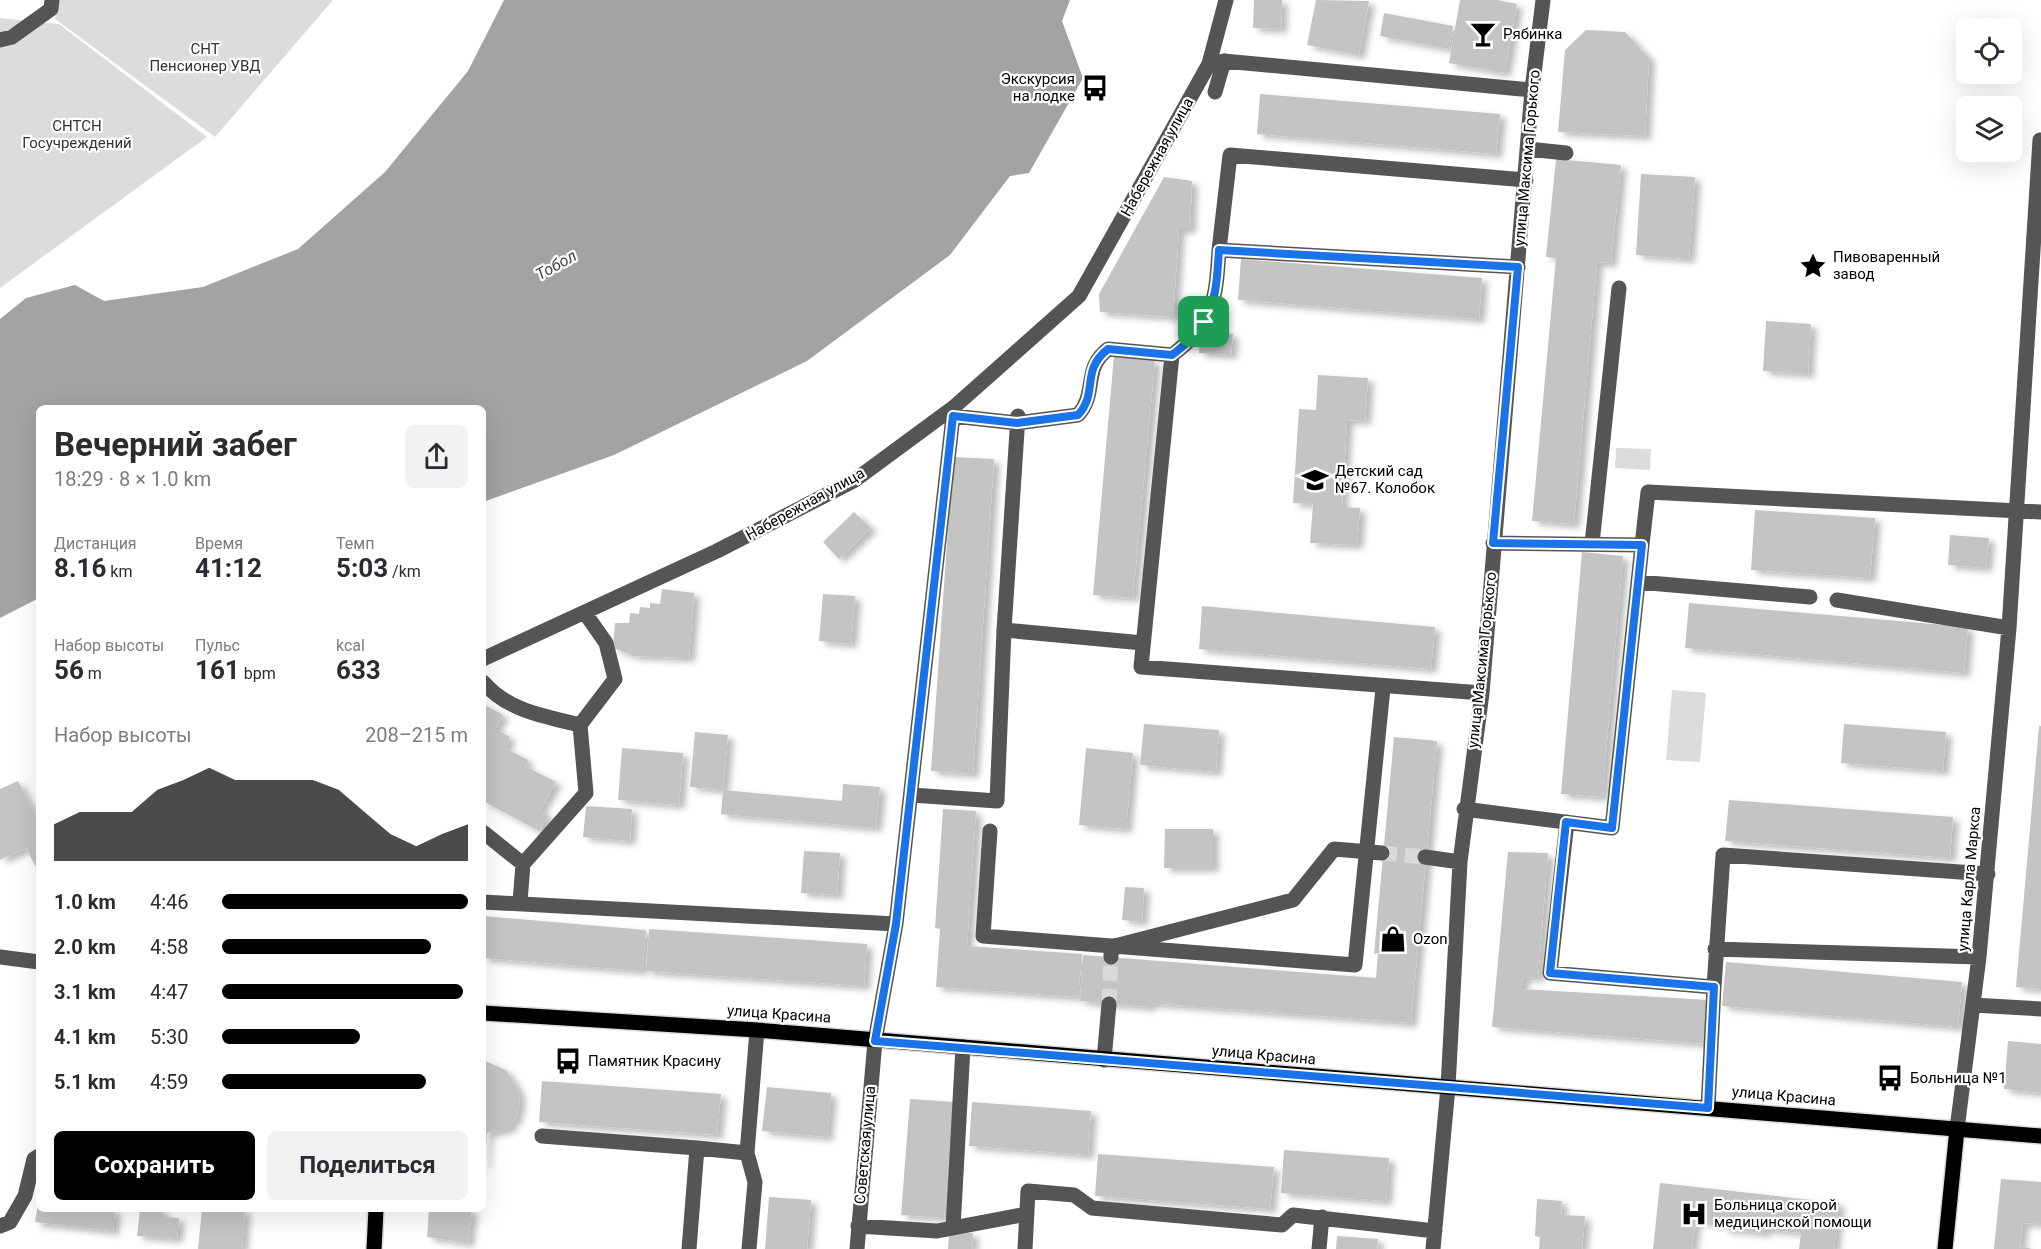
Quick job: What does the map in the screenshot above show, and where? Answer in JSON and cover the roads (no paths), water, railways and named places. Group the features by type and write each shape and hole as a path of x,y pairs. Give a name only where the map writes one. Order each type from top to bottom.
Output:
{"main road":[{"name":"улица Красина","path":"486,1013 757,1030 2041,1136"},
{"name":"улица Карла Маркса","path":"1945,1249 1957,1129"},
{"path":"374,1249 376,1212"}],"street":[{"path":"0,40 12,37 51,9 52,0"},
{"name":"улица Максима Горького","path":"1433,1249 1448,1087 1464,809 1482,693 1532,90 1543,0"},
{"name":"Набережная улица","path":"486,658 717,551 855,480 953,412 1079,296 1209,64 1226,1"},
{"path":"1215,92 1224,61"},
{"path":"1209,64 1224,61 1532,90"},
{"name":"улица Карла Маркса","path":"1957,1129 1980,957 2009,628 2040,140"},
{"path":"1528,149 1566,153"},
{"path":"953,412 1017,420 1078,415 1088,405 1092,365 1108,349 1172,355 1191,340 1212,309 1215,298 1230,155 1526,180"},
{"path":"1219,250 1518,267"},
{"path":"1592,544 1618,288"},
{"path":"1172,355 1141,667 1383,688 1482,693"},
{"name":"Советская улица","path":"857,1249 875,1041 896,924 912,795 953,412"},
{"path":"912,795 997,801 1004,630 1017,420"},
{"path":"1464,809 1612,828 1648,492 2041,512"},
{"path":"1493,543 1642,545"},
{"path":"1638,582 1810,597"},
{"path":"1837,600 2009,628"},
{"path":"520,902 523,864 586,793 580,725 615,680 606,643 585,613"},
{"path":"1004,630 1143,643"},
{"path":"486,685 518,709 580,725"},
{"path":"990,831 983,936 1111,952 1355,965 1383,688"},
{"path":"1566,822 1550,973 1714,987"},
{"path":"486,834 523,864"},
{"path":"1111,952 1293,900 1334,849 1383,853"},
{"path":"1708,1108 1715,949 1723,855 1988,874"},
{"path":"1425,857 1460,862"},
{"path":"486,902 520,902 896,924"},
{"path":"1715,949 1980,957"},
{"path":"0,957 36,962"},
{"path":"1104,1060 1109,1004"},
{"path":"1973,1005 2041,1010"},
{"path":"749,1249 754,1182 747,1153 757,1030"},
{"path":"953,1228 963,1047"},
{"path":"542,1136 747,1153"},
{"path":"689,1249 698,1148"},
{"path":"0,1226 10,1222 25,1196 36,1158"},
{"path":"1025,1249 1028,1191 1074,1195 1092,1208 1282,1225 1293,1215 1435,1231"},
{"path":"858,1227 937,1231 1027,1214"},
{"path":"1319,1249 1322,1217"}],"water":[{"name":"Тобол","path":"504,0 1070,0 1062,21 1083,78 1029,173 1010,176 950,255 807,361 614,455 486,501 486,405 36,405 36,600 0,618 0,319 26,298 75,285 104,301 203,287 298,249 385,172 468,71"}],"tunnel":[{"path":"1382,853 1425,857"},
{"path":"1109,1004 1111,957"}],"place":[{"name":"Рябинка","path":"1483,34"},
{"name":"Экскурсия на лодке","path":"1095,88"},
{"name":"Пивоваренный завод","path":"1813,266"},
{"name":"Детский сад №67. Колобок","path":"1315,480"},
{"name":"Ozon","path":"1393,939"},
{"name":"Памятник Красину","path":"568,1061"},
{"name":"Больница №1","path":"1890,1078"},
{"name":"Больница скорой медицинской помощи","path":"1694,1214"}],"park label":[{"name":"СНТ Пенсионер УВД","path":"205,58"},
{"name":"СНТСН Госучреждений","path":"77,134"}]}
